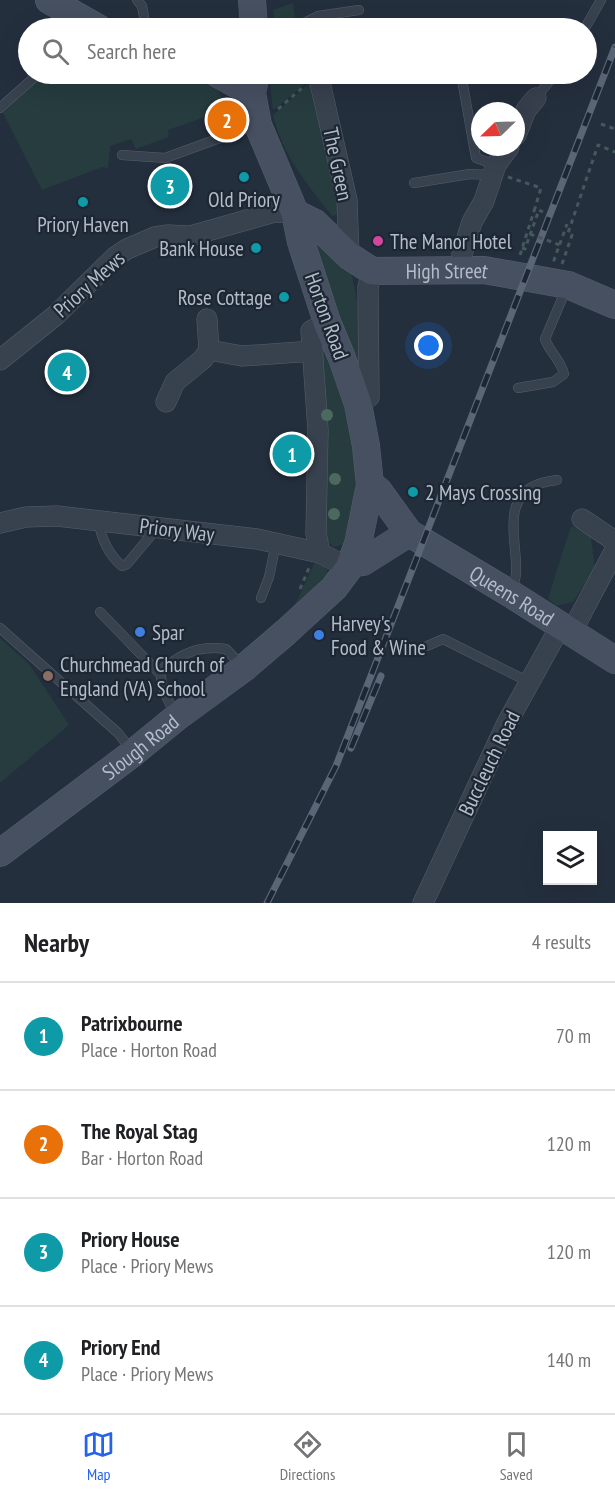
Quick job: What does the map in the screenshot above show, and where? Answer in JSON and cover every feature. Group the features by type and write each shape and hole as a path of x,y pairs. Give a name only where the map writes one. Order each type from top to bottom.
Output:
{"main road":[{"path":"49,0 78,18"},
{"path":"252,0 254,18"},
{"name":"Horton Road","path":"254,84 327,322 358,404 366,446 370,486 358,544 350,565"},
{"path":"295,213 315,223 349,256 372,271"},
{"name":"High Street","path":"372,271 484,270 559,276 615,304"},
{"name":"Queens Road","path":"370,486 378,490 409,533 615,660"},
{"path":"350,565 363,562 409,533"},
{"name":"Slough Road","path":"0,853 244,668 334,588 350,565"}],"street":[{"name":"The Green","path":"320,84 347,200 349,256"},
{"path":"525,110 536,98"},
{"path":"461,270 462,254 472,222 484,201 493,171 503,156"},
{"name":"Priory Mews","path":"0,360 56,315 115,257 127,249 155,237 190,236 276,212 295,213"},
{"path":"358,404 369,398 368,287 372,271"},
{"path":"166,402 175,382 209,350 207,319"},
{"path":"320,553 316,533 318,430 311,331 327,322"},
{"path":"209,350 242,356 313,351"},
{"name":"Priory Way","path":"0,523 26,517 57,516 158,527 257,539 320,553 350,565"},
{"path":"582,519 615,541"},
{"name":"Buccleuch Road","path":"423,903 507,723 530,682 615,550"}],"lane":[{"path":"137,0 142,6 144,18"},
{"path":"591,18 601,0"},
{"path":"314,18 359,10"},
{"path":"0,108 27,84"},
{"path":"463,84 476,159 493,171"},
{"path":"536,98 547,84"},
{"path":"122,155 165,158 264,120"},
{"path":"414,183 493,171"},
{"path":"518,388 553,382 564,374 562,363 550,351 545,339 559,276"},
{"path":"511,594 516,575 513,522 515,505 525,492 536,485 557,480"},
{"path":"99,521 100,533 104,541 122,566 127,564 158,527"},
{"path":"261,598 269,576 276,543"},
{"path":"100,612 161,675 169,702 177,717"},
{"path":"0,628 118,733 133,753"},
{"path":"427,646 443,639 530,682"},
{"path":"161,675 163,668 186,652 203,648 226,649 244,668"}],"path":[{"path":"264,120 306,84"},
{"path":"601,124 615,129"},
{"path":"559,276 560,245 598,145 615,152"},
{"path":"493,171 541,188 530,234 525,249 522,248"},
{"path":"537,209 543,212"},
{"path":"514,274 537,209"},
{"path":"562,222 569,225"},
{"path":"559,276 573,235 568,233 569,225"},
{"path":"530,234 560,245"}],"green space":[{"path":"293,3 295,18 274,18 273,10"},
{"path":"34,84 213,84 227,104 215,109 216,113 168,130 169,137 136,149 131,139 110,146 108,168 102,167 42,190 3,113"},
{"path":"270,84 305,84 273,110"},
{"path":"312,84 341,213 332,216 290,157 273,115 306,86"},
{"path":"312,241 319,242 347,266 352,276 359,310 363,366 354,367"},
{"path":"320,337 342,392 355,455 356,475 352,513 344,544 334,547 322,536"},
{"path":"571,526 591,537 595,568 573,602 556,606 548,598"},
{"path":"316,560 326,565 328,573 291,613"},
{"path":"0,638 29,664 69,725 0,783"}],"railway":[{"path":"267,903 336,766 615,47"},
{"path":"351,748 381,676"}],"place":[{"name":"The Royal Stag","path":"227,120"},
{"name":"Old Priory","path":"244,177"},
{"name":"Priory House","path":"170,186"},
{"name":"Priory Haven","path":"83,202"},
{"name":"The Manor Hotel","path":"378,241"},
{"name":"Bank House","path":"256,248"},
{"name":"Rose Cottage","path":"284,297"},
{"name":"Priory End","path":"67,372"},
{"name":"Patrixbourne","path":"292,454"},
{"name":"2 Mays Crossing","path":"413,492"},
{"name":"Spar","path":"140,632"},
{"name":"Harvey's Food & Wine","path":"319,635"},
{"name":"Churchmead Church of England (VA) School","path":"48,676"}]}
